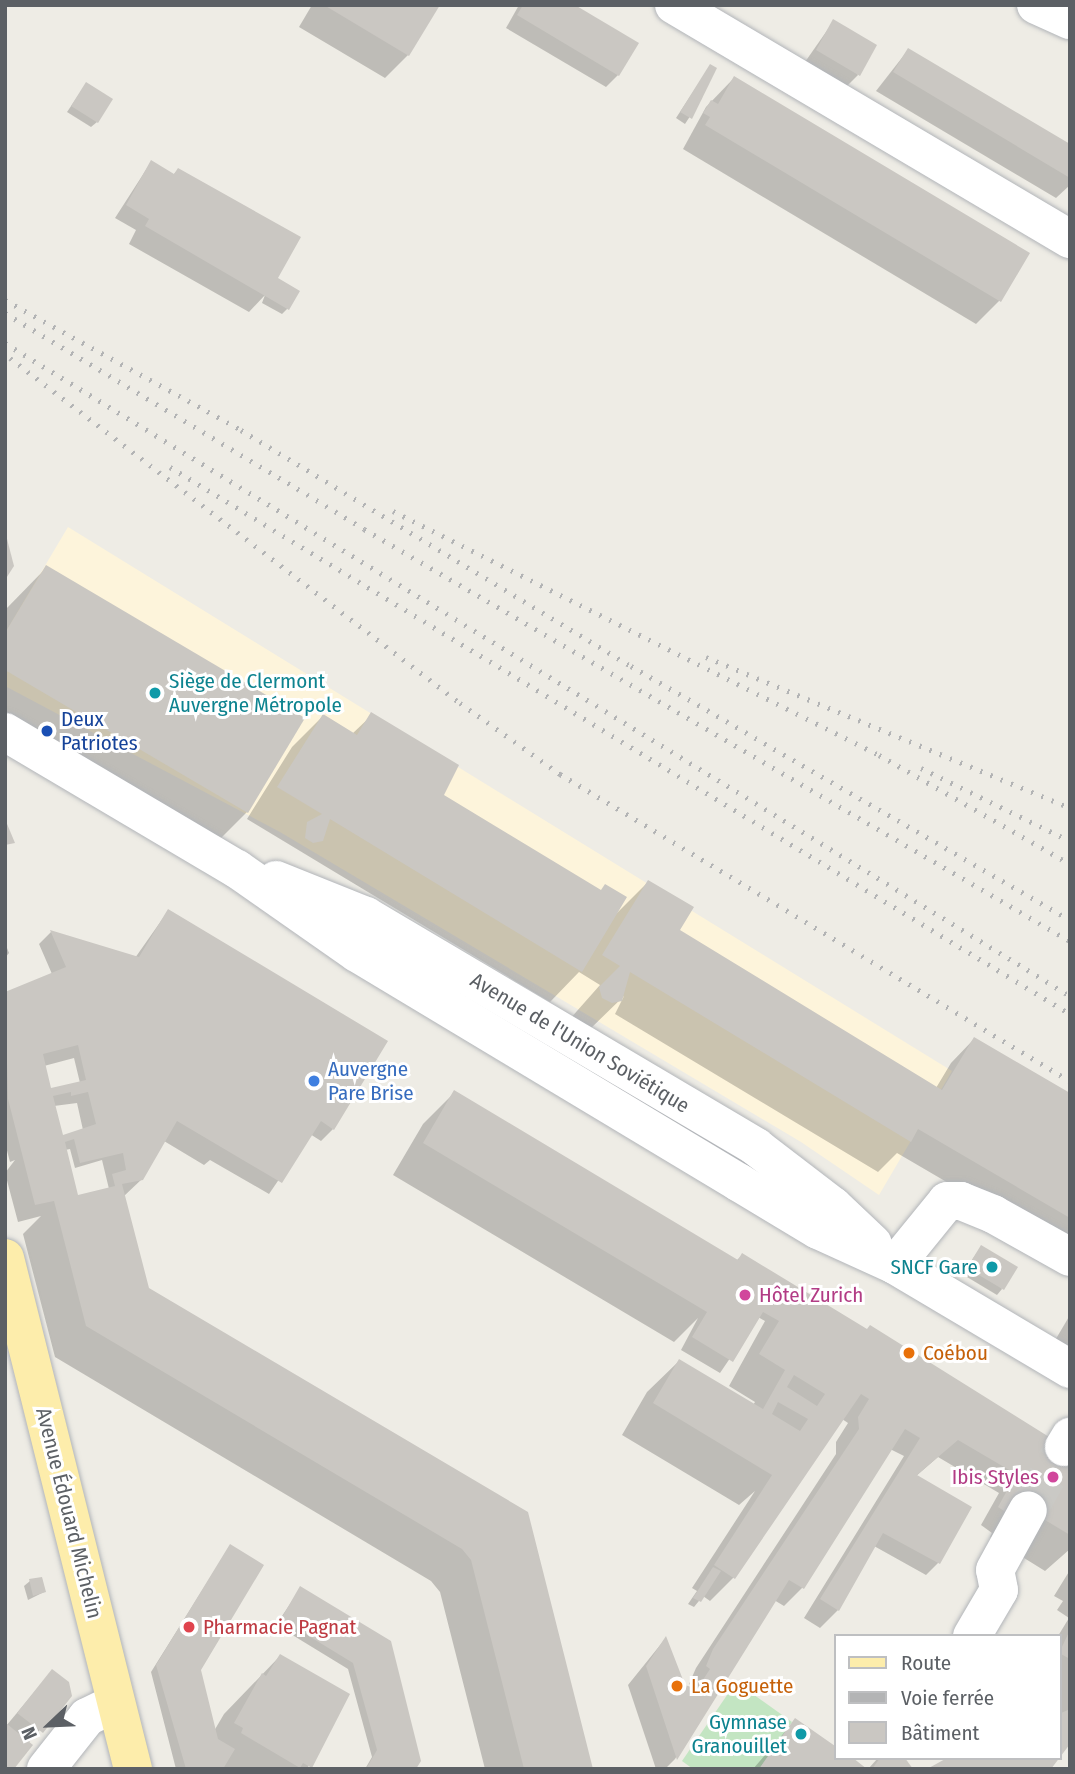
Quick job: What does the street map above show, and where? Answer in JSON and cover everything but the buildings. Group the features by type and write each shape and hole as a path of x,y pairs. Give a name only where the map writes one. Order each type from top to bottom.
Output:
{"main road":[{"name":"Avenue Édouard Michelin","path":"5,1258 17,1353 133,1769"}],"street":[{"path":"674,5 1070,239"},
{"path":"1036,5 1070,20"},
{"name":"Avenue de l'Union Soviétique","path":"5,732 237,869 357,953 818,1230 895,1265 1070,1369"},
{"path":"895,1265 947,1201 961,1201 993,1214 1070,1256"},
{"path":"973,1634 999,1590 995,1570 1028,1510"},
{"path":"46,1769 87,1717 116,1703"}],"shaded area":[{"path":"68,527 952,1071 879,1195 801,1142 280,832 5,686 5,633"}],"green space":[{"path":"736,1682 792,1722 759,1769 693,1769 682,1761"}],"tunnel":[{"path":"1028,1510 1064,1447"}],"railway":[{"path":"5,300 241,430 631,666 1070,920"},
{"path":"5,313 364,529 1070,941"},
{"path":"5,343 1070,996"},
{"path":"10,358 460,703 560,774 1070,1081"},
{"path":"170,467 1070,1014"},
{"path":"393,511 879,755 1070,864"},
{"path":"706,657 1070,808"},
{"path":"921,768 1070,841"}],"place":[{"name":"Siège de Clermont Auvergne Métropole","path":"155,693"},
{"name":"Deux Patriotes","path":"47,731"},
{"name":"Auvergne Pare Brise","path":"314,1081"},
{"name":"SNCF Gare","path":"992,1267"},
{"name":"Hôtel Zurich","path":"745,1295"},
{"name":"Coébou","path":"909,1353"},
{"name":"Ibis Styles","path":"1053,1477"},
{"name":"Pharmacie Pagnat","path":"189,1627"},
{"name":"La Goguette","path":"677,1686"},
{"name":"Gymnase Granouillet","path":"801,1734"}]}
